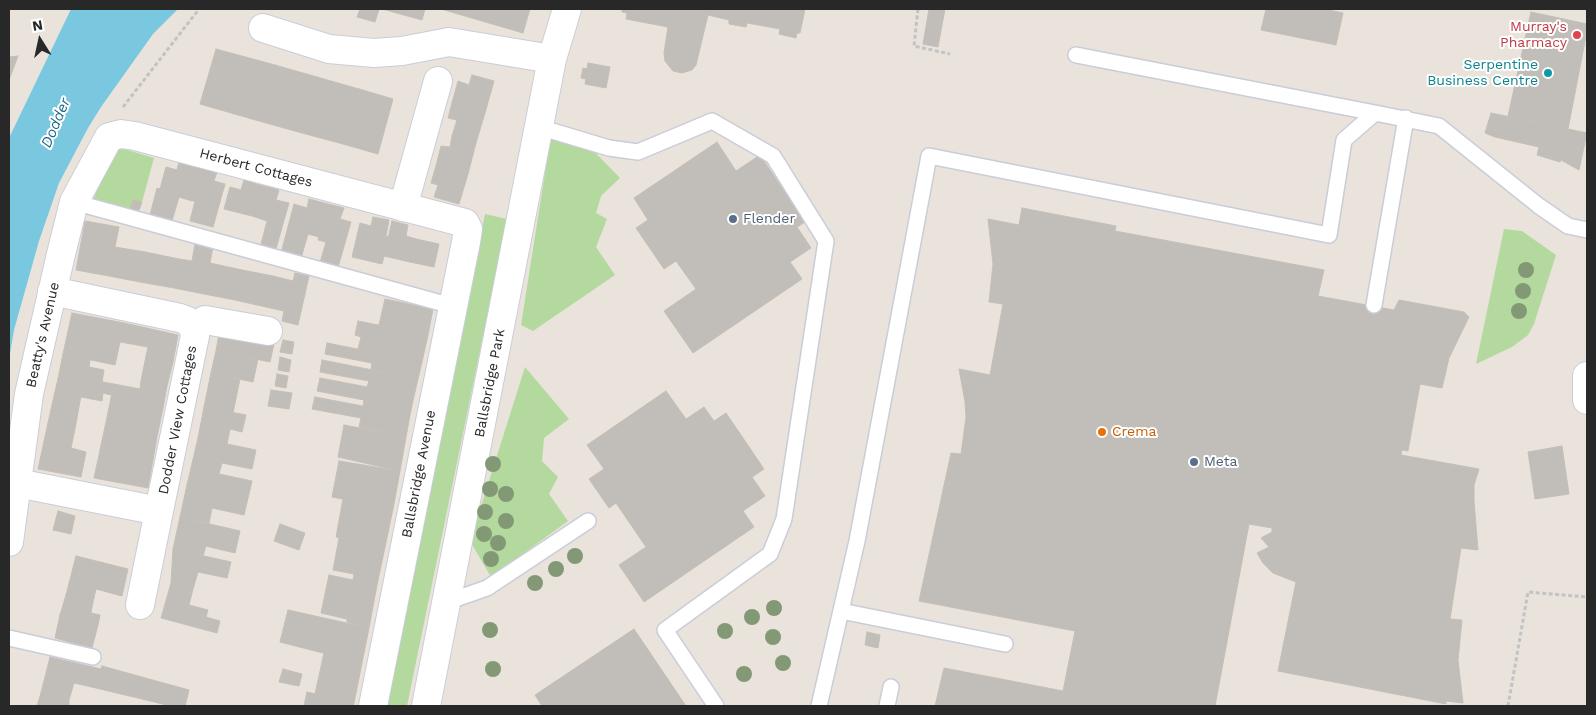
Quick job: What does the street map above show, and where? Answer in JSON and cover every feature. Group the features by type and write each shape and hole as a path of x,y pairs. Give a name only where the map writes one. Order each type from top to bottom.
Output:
{"street":[{"name":"Ballsbridge Park","path":"426,706 552,59 567,9"},
{"path":"263,28 329,49 374,53 449,42 552,59"},
{"path":"403,206 438,81"},
{"name":"Herbert Cottages","path":"109,137 121,134 135,136 465,223 468,229 466,242"},
{"name":"Beatty's Avenue","path":"9,542 29,394 52,291 74,202 109,137"},
{"name":"Ballsbridge Avenue","path":"373,706 466,242"},
{"name":"Dodder View Cottages","path":"52,291 180,318 188,321 194,328 195,336 140,605"},
{"path":"194,328 205,320 268,331"},
{"path":"1587,376 1587,400"},
{"name":"Dodder View Cottages","path":"17,483 159,511"}],"lane":[{"path":"1076,55 1406,118 1439,126 1532,200 1568,226 1587,230"},
{"path":"819,706 857,541 929,156 1329,235 1344,140 1375,113"},
{"path":"1374,305 1406,118"},
{"path":"539,127 610,148 638,152 712,121 773,156 826,242 784,518 770,554 665,630 716,706"},
{"path":"74,202 452,306"},
{"path":"447,602 487,588 588,522"},
{"path":"841,611 1005,644"},
{"path":"9,638 93,657"},
{"path":"887,706 891,687"}],"path":[{"path":"109,137 118,113 198,9"},
{"path":"918,9 914,46 950,54"},
{"path":"1508,706 1528,592 1587,597"}],"green space":[{"path":"551,135 583,140 620,178 601,196 596,213 607,219 596,247 615,275 533,331 521,325"},
{"path":"124,149 154,158 142,202 133,200 129,211 93,200 113,150"},
{"path":"485,214 507,219 407,706 386,706 437,447"},
{"path":"1504,229 1522,231 1556,255 1534,324 1528,335 1512,347 1476,364"},
{"path":"525,367 569,419 544,438 542,461 558,477 549,494 568,521 491,577 470,541"}],"water":[{"name":"Dodder","path":"71,9 178,9 153,34 101,107 59,183 39,241 14,330 9,360 9,138"}],"building":[{"path":"360,9 379,9 375,22 357,17"},
{"path":"382,9 425,9 422,20"},
{"path":"441,9 530,9 523,33"},
{"path":"622,9 805,9 800,33 797,33 796,38 779,34 780,29 747,23 746,27 729,24 729,20 708,15 696,65 692,70 682,73 673,71 665,61 664,53 668,27 626,19 627,13 622,12"},
{"path":"929,9 945,9 938,47 923,44"},
{"path":"1266,9 1324,9 1343,13 1336,45 1261,30"},
{"name":"Serpentine Business Centre","path":"1531,12 1587,24 1568,129 1508,116"},
{"path":"216,49 275,65 259,121 200,104"},
{"path":"18,56 9,80 9,57"},
{"path":"588,63 610,67 606,88 585,84 586,79 581,78 583,68 587,69"},
{"path":"275,65 317,77 302,133 259,121"},
{"path":"472,75 494,81 485,113 452,103 458,81 469,85"},
{"path":"317,77 359,89 343,144 302,133"},
{"path":"359,89 393,99 378,154 343,144"},
{"path":"452,103 485,113 476,143 452,136 457,120 448,118"},
{"path":"1491,113 1587,133 1579,170 1561,160 1560,162 1537,155 1539,147 1485,133"},
{"path":"452,136 476,143 468,174 436,166 441,146 450,147"},
{"path":"717,142 736,171 760,155 805,222 797,227 811,248 790,262 802,279 693,353 664,311 696,289 676,261 664,269 636,228 648,220 634,198"},
{"path":"179,162 201,168 192,201 179,197 172,221 150,215 157,188 160,189 166,167 177,170"},
{"path":"436,166 468,174 459,204 434,197 438,185 431,183"},
{"path":"201,168 217,172 214,181 225,184 213,227 190,221 195,201 192,201"},
{"path":"244,180 260,185 252,216 224,209 230,187 241,190"},
{"path":"260,185 279,190 276,200 289,203 275,252 260,248 267,221 252,216"},
{"path":"309,199 328,204 319,237 308,234 301,258 281,253 294,204 307,208"},
{"path":"133,200 142,202 138,213 129,211"},
{"path":"328,204 344,208 340,219 351,222 337,271 319,266 326,242 318,240"},
{"name":"Meta","path":"1022,208 1116,226 1115,231 1324,270 1318,296 1394,310 1399,300 1464,312 1469,317 1449,358 1442,388 1420,384 1408,451 1402,450 1401,455 1479,469 1474,485 1478,550 1461,548 1450,619 1462,620 1458,660 1463,703 1446,701 1446,704 1278,671 1296,582 1273,573 1263,563 1257,553 1269,547 1261,538 1272,532 1272,528 1249,524 1215,706 935,706 944,668 1063,691 1075,631 919,601 951,453 961,454 966,417 959,369 990,375 1003,304 989,302 993,264 988,219 1019,225"},
{"path":"373,217 389,220 386,236 389,237 382,264 352,257 360,223 371,226"},
{"path":"85,221 119,227 109,276 76,270"},
{"path":"392,221 408,225 406,236 416,239 410,262 384,256"},
{"path":"416,239 439,244 434,267 410,262"},
{"path":"195,244 213,247 204,294 174,288 179,259 192,261"},
{"path":"115,247 145,252 140,282 109,276"},
{"path":"145,252 179,259 174,288 140,282"},
{"path":"210,263 242,270 235,300 204,294"},
{"path":"242,270 273,276 266,307 235,300"},
{"path":"295,273 309,276 298,325 282,321 284,311 266,307 273,276 293,281"},
{"path":"385,299 433,309 428,335 379,325"},
{"path":"72,313 124,323 120,342 68,331"},
{"path":"358,321 428,335 422,362 358,349 361,337 355,335"},
{"path":"124,323 178,335 173,362 146,356 148,347 120,342"},
{"path":"220,328 275,339 270,362 216,351"},
{"path":"68,331 120,342 115,365 63,354"},
{"path":"283,340 294,342 292,354 280,352"},
{"path":"327,343 422,362 418,379 371,369 372,363 325,354"},
{"path":"216,351 258,359 253,382 211,373"},
{"path":"63,354 90,360 89,367 104,370 102,382 59,374"},
{"path":"146,356 173,362 167,386 141,381"},
{"path":"280,357 291,360 289,372 278,370"},
{"path":"322,360 418,379 414,396 367,387 369,381 320,372"},
{"path":"211,373 240,379 233,413 204,407"},
{"path":"59,374 114,384 111,395 103,393 102,401 81,397 80,401 54,396"},
{"path":"277,374 288,376 286,388 275,386"},
{"path":"320,378 414,396 410,415 363,406 364,400 317,391"},
{"path":"141,381 167,386 163,408 111,398 114,384 140,389"},
{"path":"271,390 292,393 289,409 268,406"},
{"path":"666,391 686,419 704,407 714,421 726,413 764,469 752,477 765,496 743,511 754,527 644,602 619,565 646,547 616,503 609,508 589,479 604,469 587,445"},
{"path":"54,396 80,401 75,429 48,423"},
{"path":"315,397 410,415 406,437 359,427 361,418 312,409"},
{"path":"111,398 163,408 157,437 105,427"},
{"path":"204,407 246,415 242,432 230,429 227,444 198,438"},
{"path":"48,423 75,429 71,448 86,452 81,477 38,469"},
{"path":"344,425 406,437 400,471 338,457"},
{"path":"105,427 157,437 153,460 100,450"},
{"path":"198,438 256,450 252,469 222,463 219,474 191,468"},
{"path":"1562,446 1569,494 1535,499 1528,452"},
{"path":"100,450 153,460 148,488 94,478"},
{"path":"339,461 400,471 393,509 332,497"},
{"path":"191,468 252,481 248,498 187,485"},
{"path":"187,485 248,498 244,515 212,508 209,523 180,517"},
{"path":"343,499 393,509 385,547 336,537"},
{"path":"58,511 75,516 71,534 53,530"},
{"path":"180,517 240,531 235,553 206,546 203,556 173,549"},
{"path":"280,524 305,533 299,550 274,541"},
{"path":"339,538 385,547 377,585 353,580 354,574 333,570"},
{"path":"173,549 231,562 227,578 198,572 193,589 171,583"},
{"path":"76,556 128,569 122,596 96,589 93,602 66,595"},
{"path":"329,575 377,585 369,628 347,622 347,619 321,613"},
{"path":"171,583 193,589 189,605 208,610 206,617 220,621 217,633 161,618"},
{"path":"66,595 93,602 91,613 100,615 98,625 60,615"},
{"path":"288,610 369,628 362,663 280,642"},
{"path":"60,615 98,625 92,648 55,638"},
{"path":"634,629 686,706 542,706 535,695"},
{"path":"867,632 880,635 878,648 865,645"},
{"path":"324,653 362,663 354,703 315,694"},
{"path":"50,657 101,669 96,688 74,683 69,700 41,693"},
{"path":"102,666 189,690 185,706 171,706 96,688"},
{"path":"283,669 302,674 299,686 279,682"},
{"path":"307,692 354,703 353,706 304,706"},
{"path":"41,693 69,700 69,706 37,706"}],"place":[{"name":"Murray's Pharmacy","path":"1577,35"},
{"name":"Serpentine Business Centre","path":"1548,73"},
{"name":"Flender","path":"733,219"},
{"name":"Crema","path":"1102,432"},
{"name":"Meta","path":"1194,462"}]}
